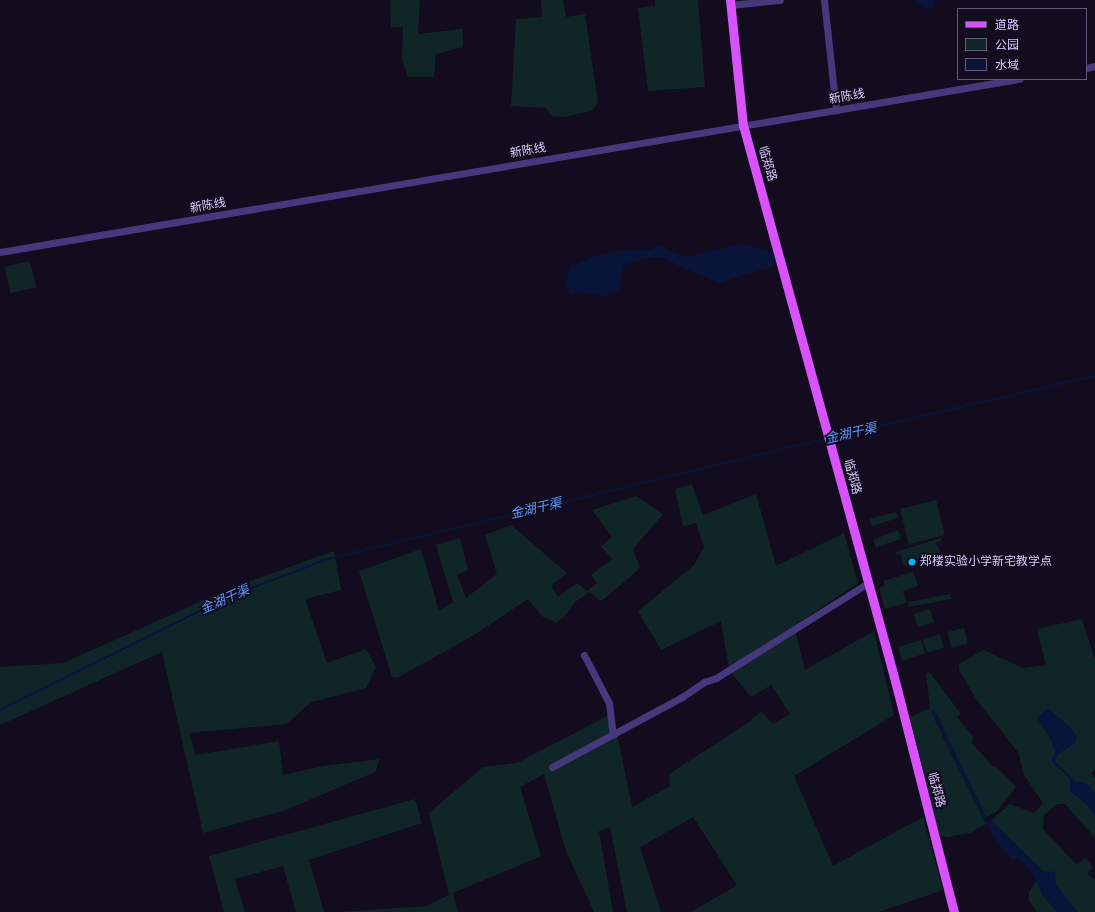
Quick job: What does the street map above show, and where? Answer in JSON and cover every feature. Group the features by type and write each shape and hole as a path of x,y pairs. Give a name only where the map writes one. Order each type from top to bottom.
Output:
{"main road":[{"name":"临郑路","path":"730,2 743,125 868,583 954,912"}],"street":[{"path":"730,2 780,0"},
{"path":"824,0 836,110"},
{"name":"新陈线","path":"0,252 1013,80"},
{"path":"552,767 682,697 704,682 716,678 868,583"},
{"path":"584,655 609,703 613,735"}],"green space":[{"path":"390,0 420,0 418,34 463,29 463,47 436,54 434,77 408,77 402,60 403,27 391,27"},
{"path":"541,0 563,0 566,17 585,14 598,102 592,111 564,117 551,116 546,108 511,106 516,19 542,17"},
{"path":"655,0 698,0 705,87 648,91 638,8 655,6"},
{"path":"30,261 36,287 11,293 5,267"},
{"path":"692,484 703,515 756,494 776,566 844,533 858,583 794,626 805,670 874,631 894,715 794,776 833,866 923,817 943,890 879,912 691,912 737,885 693,817 640,847 661,912 627,912 610,827 599,831 613,912 594,912 566,851 544,774 520,787 541,856 453,893 458,912 338,912 427,906 449,895 429,813 483,767 517,763 613,713 632,807 670,786 669,774 749,722 761,711 773,724 790,714 771,685 751,697 729,670 721,621 661,650 638,611 694,565 704,547 696,523 683,526 675,489"},
{"path":"636,496 663,514 633,549 640,568 603,600 599,600 590,592 575,602 565,616 556,623 543,617 528,599 474,635 397,678 392,677 359,571 421,549 439,611 453,602 436,545 460,538 468,570 457,575 466,598 497,574 485,535 511,525 567,573 551,586 558,597 577,583 587,591 597,583 591,575 612,559 601,546 612,537 592,510"},
{"path":"936,500 945,535 909,544 900,509"},
{"path":"896,512 898,518 872,526 870,519"},
{"path":"898,530 901,538 876,548 873,540"},
{"path":"941,538 941,541 935,543 940,550 938,559 908,567 902,563 901,554 896,555 896,552"},
{"path":"334,551 341,590 305,599 327,663 366,649 376,667 366,688 311,702 287,724 189,733 196,755 279,741 283,775 323,766 380,759 375,772 286,810 203,833 162,652 0,725 0,667 63,663 231,588"},
{"path":"913,572 918,586 903,591 906,603 885,609 879,588 885,586 883,581"},
{"path":"950,594 951,599 909,607 908,602"},
{"path":"930,609 934,622 918,627 914,614"},
{"path":"1082,619 1095,660 1095,769 1091,774 1095,778 1095,838 1065,804 1058,804 1044,815 1043,829 1073,861 1078,864 1086,858 1093,868 1087,873 1095,880 1095,912 1037,912 1029,901 1029,892 1043,871 990,821 1010,804 1034,813 1043,803 1024,775 1018,752 976,699 959,670 959,664 983,650 1023,668 1046,665 1037,629"},
{"path":"964,628 968,644 951,648 948,632"},
{"path":"940,634 944,647 927,653 923,639"},
{"path":"921,640 925,653 902,660 898,647"},
{"path":"926,673 930,673 961,714 957,717 974,738 972,743 993,767 995,766 1016,787 996,812 986,817 933,709 933,716 986,824 970,833 947,837 939,834 910,717 930,708"},
{"path":"415,799 422,823 309,860 324,912 296,912 283,866 235,879 245,912 224,912 209,856"}],"water":[{"path":"913,0 935,0 934,7 928,10"},
{"path":"742,244 771,251 775,257 774,266 719,283 679,266 664,257 651,257 623,265 619,293 612,291 604,298 600,294 588,295 582,291 572,295 568,291 566,283 570,266 599,255 624,250 650,250 659,246 686,257"},
{"path":"930,708 937,714 988,822 992,821 1043,871 1055,872 1056,885 1078,912 1057,912 1043,896 1036,880 1024,862 1017,858 1012,860 992,836 990,826 986,824"},
{"path":"1048,708 1070,727 1077,737 1075,743 1057,755 1055,762 1075,781 1086,783 1095,793 1095,816 1086,804 1070,791 1070,778 1053,763 1052,757 1055,753 1051,739 1037,718"}],"waterway":[{"name":"金湖干渠","path":"832,437 1095,376"},
{"name":"金湖干渠","path":"0,710 228,597 328,559 824,439"}],"place":[{"name":"郑楼实验小学新宅教学点","path":"912,562"}]}
